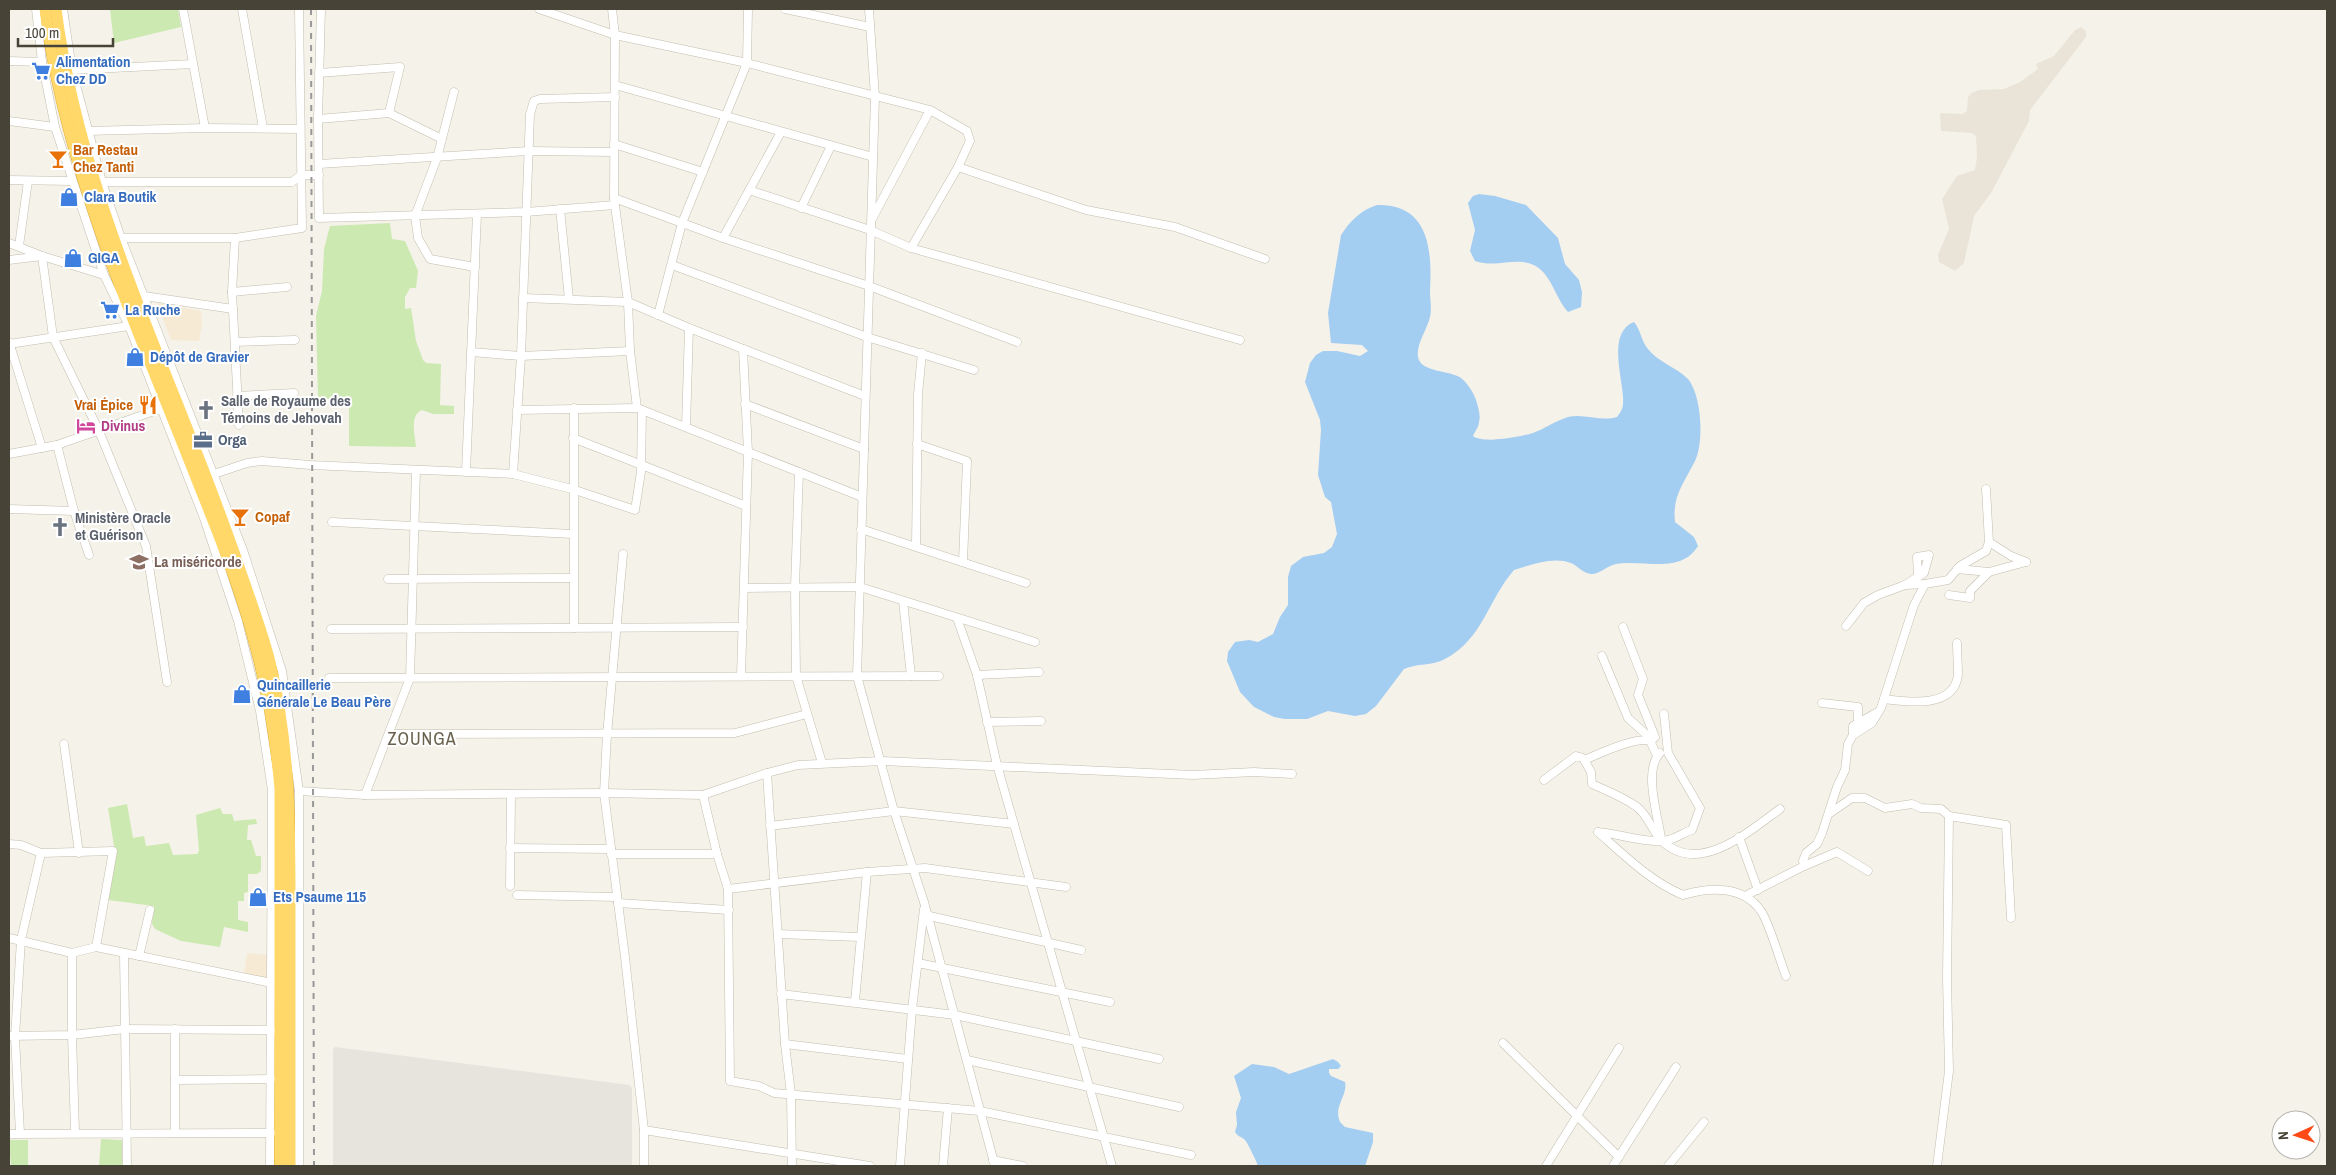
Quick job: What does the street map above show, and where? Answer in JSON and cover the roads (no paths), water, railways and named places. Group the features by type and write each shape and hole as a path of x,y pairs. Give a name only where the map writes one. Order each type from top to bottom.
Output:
{"highway":[{"path":"45,9 52,63 68,131 93,211 217,534 250,627 268,703 280,790 280,1166"},
{"path":"56,9 63,64 78,127 103,209 211,475 264,641 276,686 285,742 290,815 290,1166"}],"street":[{"path":"36,9 42,62 55,127 72,181 104,275 129,326 204,518 245,644 260,711 272,790 270,1166"},
{"path":"63,9 72,70 102,182 121,238 278,654 288,700 299,791 299,1166"},
{"path":"183,9 205,128"},
{"path":"242,9 262,128"},
{"path":"121,238 235,238 302,228 298,9"},
{"path":"321,9 318,119 320,218 526,212 615,201 869,286 1016,342"},
{"path":"538,9 615,35 748,63 930,110 966,131 970,141 958,167 911,248"},
{"path":"211,475 262,460 310,465 513,474 572,489 635,510 641,465 640,409 630,351 628,302 615,201 615,35 612,9"},
{"path":"658,315 682,223 748,63 748,9"},
{"path":"785,9 870,27"},
{"path":"869,9 874,97 873,157 857,676 882,761 894,811 924,902 925,915 955,1015 994,1163 1023,1166"},
{"path":"9,61 42,62"},
{"path":"72,70 193,64"},
{"path":"319,73 400,67 390,113"},
{"path":"615,86 873,157"},
{"path":"454,92 437,158 415,216 418,238 430,259 475,267"},
{"path":"513,474 521,356 530,114 534,101 540,99 615,97"},
{"path":"871,220 930,110"},
{"path":"318,119 390,113 442,138"},
{"path":"9,121 55,127"},
{"path":"87,131 205,128 300,129"},
{"path":"723,238 781,132"},
{"path":"801,208 831,146"},
{"path":"319,164 529,151 614,148 703,172"},
{"path":"958,167 1086,210 1175,227 1265,259"},
{"path":"102,182 292,182 301,175 319,175"},
{"path":"9,180 72,181"},
{"path":"19,246 28,181"},
{"path":"749,190 870,230 911,248 1240,340"},
{"path":"560,209 568,299"},
{"path":"466,472 478,214"},
{"path":"235,238 232,292 239,425"},
{"path":"9,243 42,256 104,275"},
{"path":"9,260 42,256"},
{"path":"42,256 54,337 99,431 146,546 167,682"},
{"path":"672,265 867,337 974,370"},
{"path":"232,292 287,288"},
{"path":"144,296 233,309"},
{"path":"523,298 628,302 689,328 866,396"},
{"path":"42,448 9,343 129,326"},
{"path":"686,427 689,328"},
{"path":"235,342 295,340"},
{"path":"742,676 748,452 743,349"},
{"path":"471,352 521,356 630,351"},
{"path":"916,546 917,444 922,353"},
{"path":"237,396 294,393"},
{"path":"745,404 864,449"},
{"path":"517,410 574,408 640,409 862,497"},
{"path":"574,408 572,489 574,628"},
{"path":"9,454 57,445 160,409"},
{"path":"574,438 746,506"},
{"path":"917,444 967,461 963,562"},
{"path":"57,445 74,511 89,555"},
{"path":"365,795 410,678 416,470"},
{"path":"799,472 795,587 796,676 822,763"},
{"path":"1846,626 1864,603 1893,588 1948,580 1957,569 1986,551 1989,542 1986,489"},
{"path":"9,509 74,511"},
{"path":"332,522 572,534"},
{"path":"861,529 1026,583"},
{"path":"1957,569 1989,572 2026,562 2011,556 1989,542"},
{"path":"623,554 606,735 604,793 644,1130 644,1166"},
{"path":"1949,595 1970,598 1970,591 1989,572"},
{"path":"1905,585 1918,575"},
{"path":"388,579 573,578"},
{"path":"1853,735 1872,723 1880,711 1914,606 1925,584"},
{"path":"744,588 860,588 1035,642"},
{"path":"903,601 911,676"},
{"path":"957,618 976,675 997,765 1064,993 1112,1166"},
{"path":"331,629 743,627"},
{"path":"1624,627 1642,679 1638,695 1655,737 1651,741"},
{"path":"1884,698 1922,702 1940,698 1951,691 1958,675 1956,643"},
{"path":"1602,656 1628,718 1648,736 1657,756"},
{"path":"976,675 1039,672"},
{"path":"329,678 939,676"},
{"path":"1822,703 1858,707 1858,722"},
{"path":"1804,866 1803,861 1806,853 1817,844 1830,813 1837,787 1845,770 1845,755 1853,735 1853,726 1880,711"},
{"path":"390,734 606,735 735,733 807,714"},
{"path":"1664,714 1668,753 1700,808 1692,830 1680,833 1671,839 1662,840 1598,832 1646,874 1666,888 1683,896 1698,891 1720,889 1745,896 1762,911 1786,976"},
{"path":"988,722 1041,721"},
{"path":"1584,760 1616,747 1646,739 1651,741"},
{"path":"64,744 79,853"},
{"path":"1662,840 1651,770 1657,756 1666,746"},
{"path":"1544,780 1576,756 1584,760 1591,772 1592,784 1639,808 1662,840 1681,854 1701,854 1718,849 1780,809"},
{"path":"299,791 365,795 604,793 703,795 767,773 798,765 882,761 1193,775 1260,772 1292,774"},
{"path":"767,773 781,994 791,1094 792,1166"},
{"path":"510,886 511,795"},
{"path":"703,795 717,854 728,889 730,1080 759,1086 774,1093 980,1111 1191,1155"},
{"path":"1830,813 1852,798 1865,798 1885,808 1912,804 1921,808 1941,809 1949,816 2006,825 2011,918"},
{"path":"770,826 894,811 1014,824"},
{"path":"1937,1166 1950,1071 1947,978 1949,816"},
{"path":"1739,837 1758,890"},
{"path":"9,844 21,845 41,854 113,851 96,947"},
{"path":"510,848 717,854"},
{"path":"1745,896 1804,866 1837,852 1868,871"},
{"path":"20,1133 12,1037 21,940 41,854"},
{"path":"728,889 867,872 925,868 1066,887"},
{"path":"855,1001 859,937 867,872"},
{"path":"517,895 618,900 729,910"},
{"path":"139,956 150,910"},
{"path":"925,915 1081,950"},
{"path":"900,1166 912,1009 925,915"},
{"path":"778,934 859,937"},
{"path":"9,938 72,953 96,947 272,983"},
{"path":"72,953 72,1035 76,1132"},
{"path":"124,953 127,1166"},
{"path":"918,962 1110,1002"},
{"path":"781,994 855,1001 955,1015 1159,1058"},
{"path":"12,1037 72,1035 125,1029 272,1030"},
{"path":"175,1029 175,1133"},
{"path":"1503,1042 1619,1157"},
{"path":"785,1044 908,1059"},
{"path":"1546,1166 1620,1048"},
{"path":"967,1060 1179,1107"},
{"path":"1613,1166 1676,1067"},
{"path":"175,1080 271,1079"},
{"path":"943,1166 948,1108"},
{"path":"1668,1166 1704,1122"},
{"path":"644,1130 870,1166"},
{"path":"9,1134 76,1132 271,1133"}],"water":[{"path":"1479,194 1495,196 1526,205 1558,238 1565,264 1579,280 1582,292 1581,307 1568,312 1544,273 1529,263 1494,264 1475,261 1470,251 1475,230 1468,203 1473,196"},
{"path":"1377,205 1395,207 1408,212 1418,221 1424,233 1430,261 1431,311 1429,322 1420,342 1418,357 1424,366 1456,375 1470,388 1476,400 1480,417 1473,436 1493,440 1511,438 1533,433 1568,417 1580,416 1605,419 1617,417 1623,403 1618,347 1620,337 1625,328 1634,322 1652,354 1688,379 1693,387 1699,408 1700,443 1695,461 1677,497 1675,522 1694,537 1698,546 1690,555 1672,563 1616,564 1595,574 1585,572 1571,563 1557,560 1514,570 1497,594 1477,630 1468,641 1445,659 1404,669 1376,706 1366,714 1355,716 1328,711 1307,719 1274,717 1254,707 1240,692 1227,661 1228,652 1235,642 1249,640 1258,642 1273,634 1280,617 1288,605 1288,577 1291,566 1303,557 1324,553 1332,547 1337,534 1331,502 1325,497 1318,475 1320,420 1305,382 1310,363 1316,355 1323,351 1337,351 1360,356 1368,351 1362,345 1331,343 1328,313 1341,235 1356,217"},
{"path":"1333,1059 1341,1066 1338,1069 1329,1069 1329,1073 1331,1076 1345,1082 1345,1092 1338,1111 1340,1122 1345,1127 1373,1133 1373,1142 1365,1166 1258,1166 1244,1139 1235,1132 1237,1125 1236,1112 1241,1098 1234,1076 1252,1064 1274,1067 1289,1074"}],"railway":[{"path":"311,9 314,1166"}],"place":[{"name":"Alimentation Chez DD","path":"41,71"},
{"name":"Bar Restau Chez Tanti","path":"58,159"},
{"name":"Clara Boutik","path":"69,197"},
{"name":"GIGA","path":"73,258"},
{"name":"La Ruche","path":"110,310"},
{"name":"Dépôt de Gravier","path":"135,357"},
{"name":"Vrai Épice","path":"148,405"},
{"name":"Salle de Royaume des Témoins de Jehovah","path":"206,410"},
{"name":"Divinus","path":"86,426"},
{"name":"Orga","path":"203,440"},
{"name":"Copaf","path":"240,517"},
{"name":"Ministère Oracle et Guérison","path":"60,527"},
{"name":"La miséricorde","path":"139,562"},
{"name":"Quincaillerie Générale Le Beau Père","path":"242,694"},
{"name":"Ets Psaume 115","path":"258,897"}],"district":[{"name":"ZOUNGA","path":"422,739"}]}
